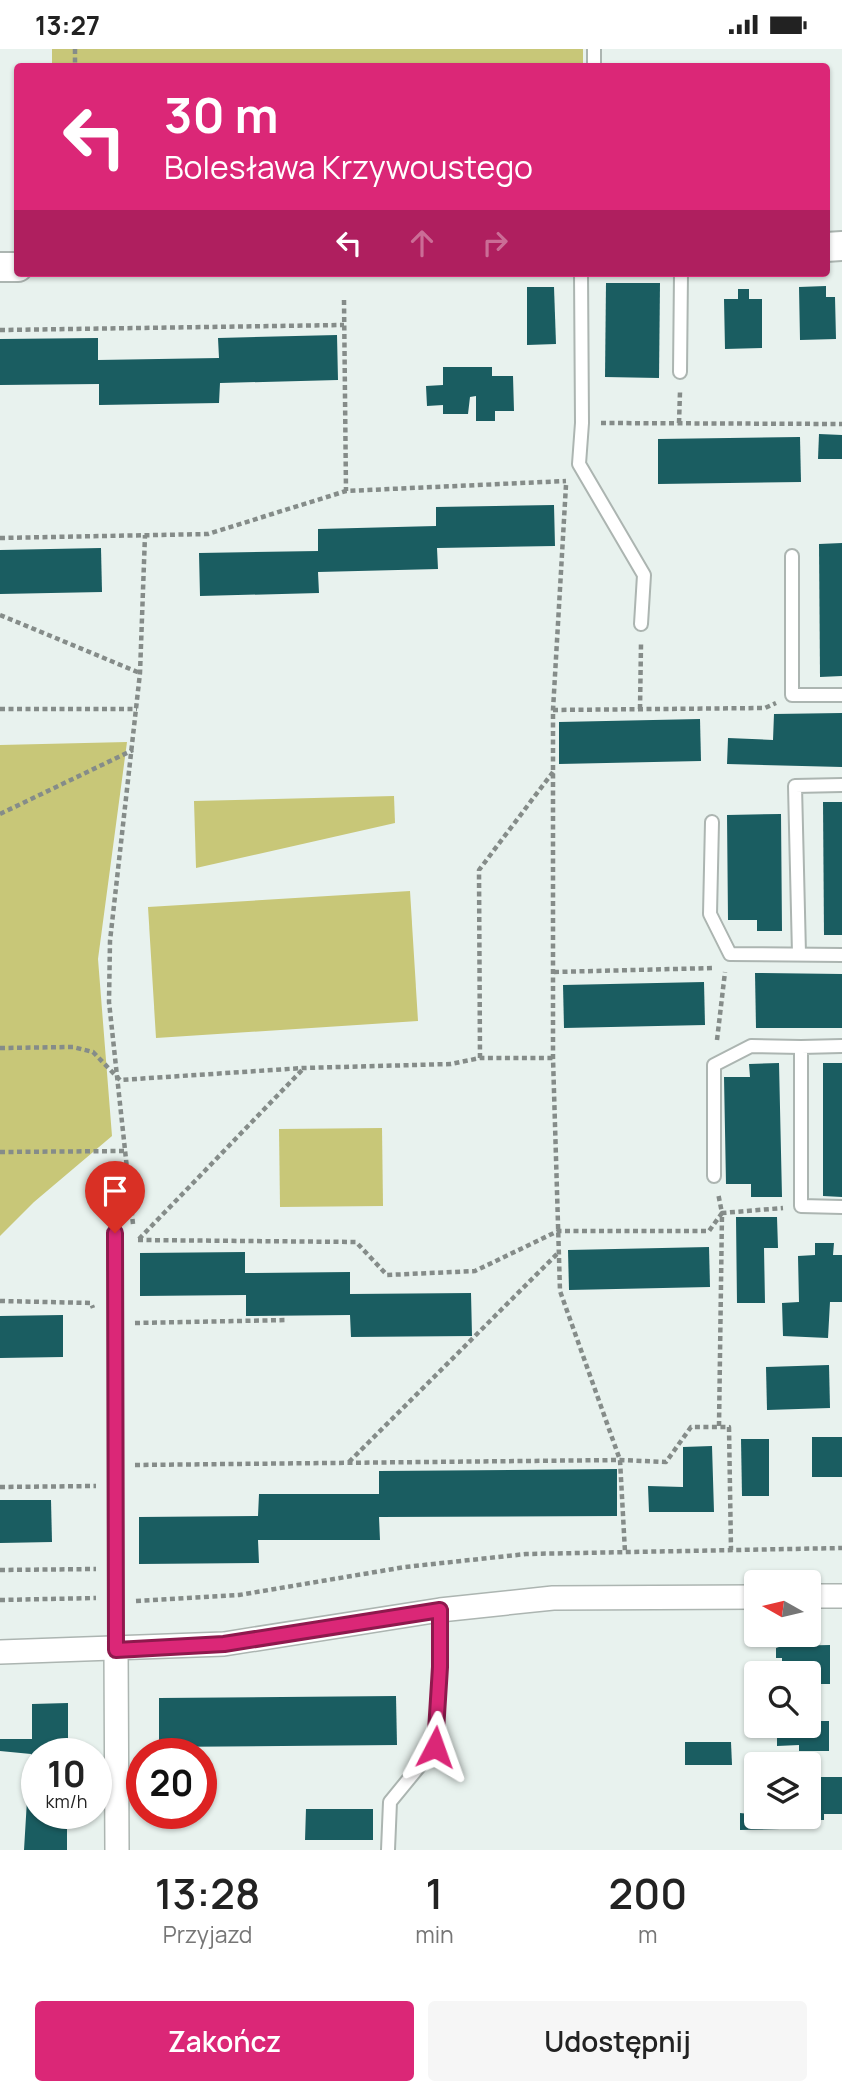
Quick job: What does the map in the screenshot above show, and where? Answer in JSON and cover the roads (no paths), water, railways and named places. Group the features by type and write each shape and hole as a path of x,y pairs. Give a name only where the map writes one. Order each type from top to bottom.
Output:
{"street":[{"path":"821,1596 842,1596"},
{"path":"0,1652 116,1650 224,1644 440,1610 553,1598 744,1597"},
{"path":"116,1650 117,1850"}],"lane":[{"path":"581,277 582,423 579,464 645,575 641,624"},
{"path":"680,372 681,277"},
{"path":"792,556 792,695 842,695"},
{"path":"799,954 795,786 842,785"},
{"path":"712,822 710,914 730,954 842,955"},
{"path":"715,1176 714,1065 751,1046 842,1046"},
{"path":"802,1047 801,1206 842,1207"},
{"path":"115,1233 116,1650"},
{"path":"388,1850 390,1802 435,1747 440,1610"}]}
